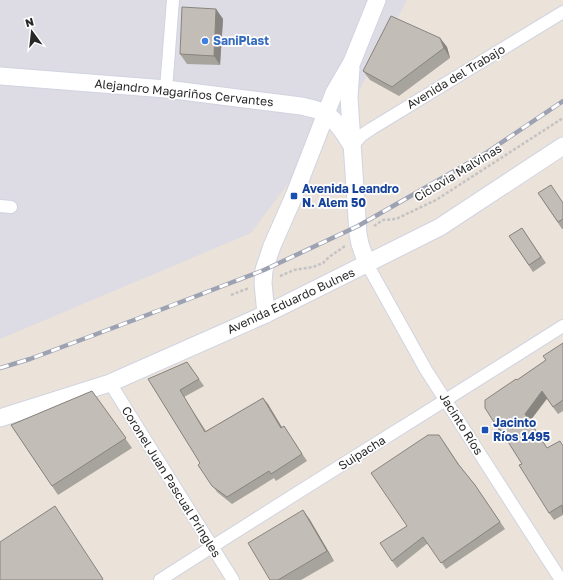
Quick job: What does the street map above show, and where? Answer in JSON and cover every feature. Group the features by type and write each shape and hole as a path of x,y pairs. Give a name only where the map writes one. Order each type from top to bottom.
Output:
{"main road":[{"path":"266,314 263,283 264,270 272,246 294,196 334,93 352,62 377,0"},
{"path":"352,62 349,96 352,146 359,237 367,264"},
{"name":"Alejandro Magariños Cervantes","path":"0,76 166,88 301,106 326,113"},
{"path":"326,113 337,124 352,146"},
{"name":"Avenida Eduardo Bulnes","path":"0,418 110,383 266,314 440,227 563,146"}],"street":[{"path":"166,88 173,0"},
{"name":"Avenida del Trabajo","path":"352,146 362,135 371,129 563,12"},
{"name":"Jacinto Ríos","path":"367,264 426,370 561,580"},
{"name":"Suipacha","path":"160,580 563,326"},
{"name":"Coronel Juan Pascual Pringles","path":"110,383 233,580"}],"path":[{"name":"Ciclovia Malvinas","path":"231,295 294,270 313,267 323,262 383,220 396,219 436,200 563,118"}],"shaded area":[{"path":"0,0 407,0 361,87 251,233 0,339"}],"building":[{"name":"SaniPlast","path":"182,7 216,9 214,56 180,54"},
{"path":"391,16 440,38 444,48 392,87 363,71"},
{"path":"551,185 563,203 563,219 558,222 538,193"},
{"path":"522,228 541,257 529,265 509,236"},
{"path":"563,343 563,400 553,407 542,391 525,414 547,448 560,441 563,446 563,514 562,505 549,513 519,465 522,464 485,408 485,400 546,360 543,356"},
{"path":"187,362 199,379 180,390 205,432 263,398 281,428 284,426 302,454 271,474 269,471 227,497 212,486 198,465 200,463 148,379"},
{"path":"92,391 126,438 52,486 11,425"},
{"path":"428,435 439,435 500,522 441,563 423,537 392,561 380,543 407,526 371,473"},
{"path":"55,506 103,579 0,580 0,542"},
{"path":"303,510 327,551 278,580 270,580 248,543"}],"railway":[{"path":"0,368 30,359 264,270 358,226 486,153 563,101"}],"place":[{"name":"SaniPlast","path":"205,41"},
{"name":"Avenida Leandro N. Alem 50","path":"294,196"},
{"name":"Jacinto Ríos 1495","path":"485,430"}]}
